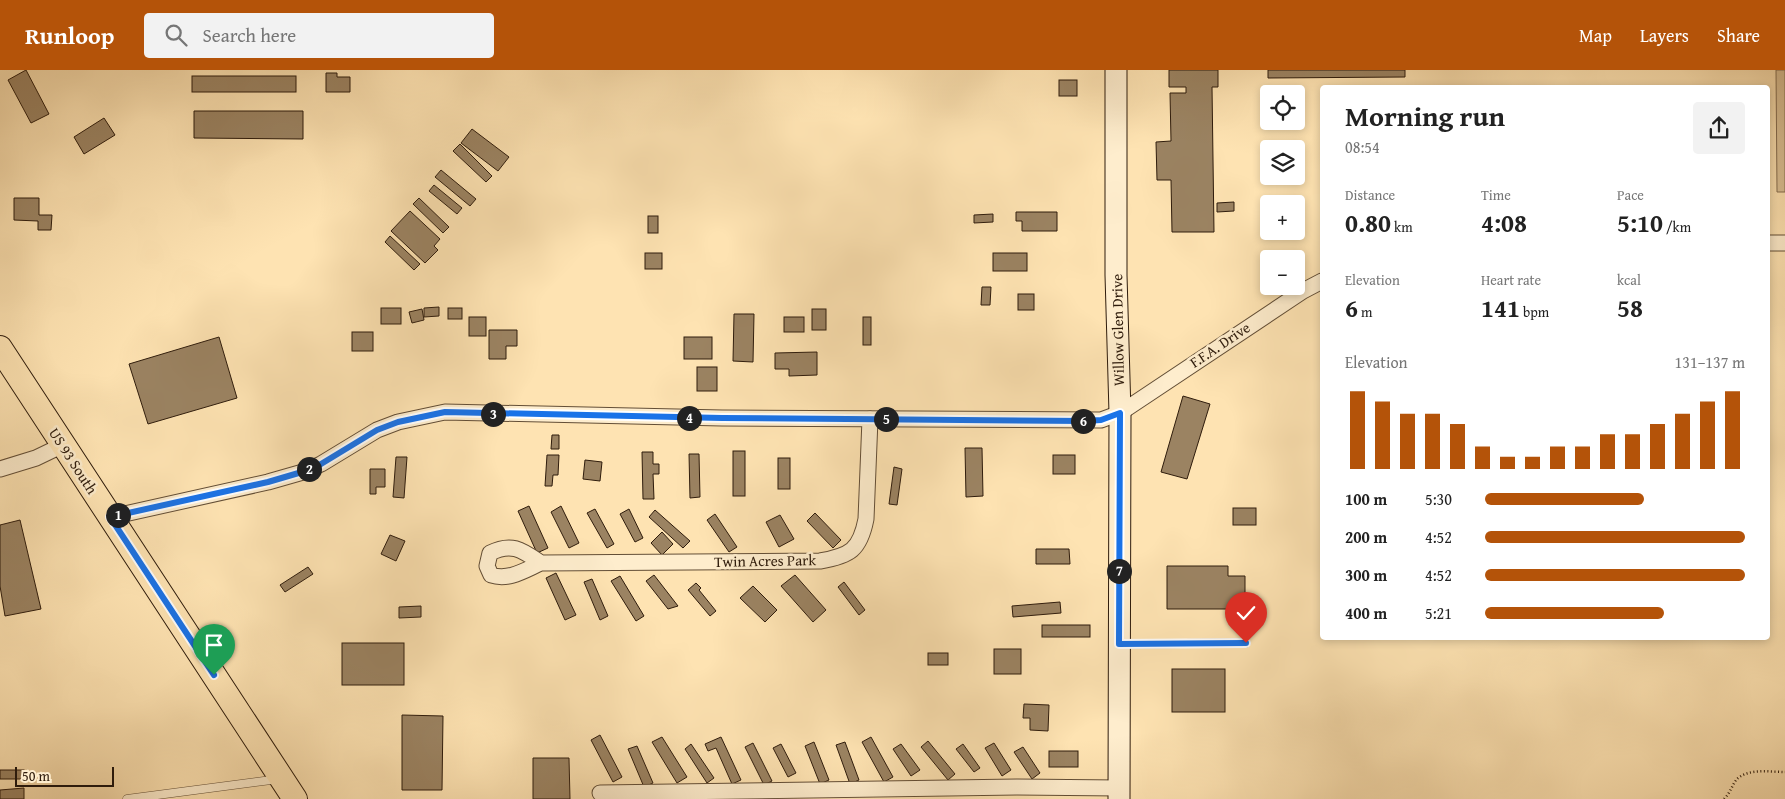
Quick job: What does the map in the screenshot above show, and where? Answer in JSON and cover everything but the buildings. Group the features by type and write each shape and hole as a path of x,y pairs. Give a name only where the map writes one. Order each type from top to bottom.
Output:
{"main road":[{"name":"Willow Glen Drive","path":"1116,70 1116,275 1120,413 1119,793"},
{"name":"US 93 South","path":"0,348 295,799"}],"street":[{"path":"1770,243 1785,243"},
{"name":"F.F.A. Drive","path":"110,517 268,482 302,472 321,464 377,430 398,422 445,412 713,418 1101,420 1120,413 1287,301 1320,281"},
{"name":"Twin Acres Park","path":"541,563 820,561 845,555 858,545 865,525 870,419"},
{"path":"0,469 36,458 63,445"},
{"path":"600,794 1016,787 1119,793"}],"lane":[{"path":"1119,644 1246,643"},
{"path":"127,799 281,779"}],"path":[{"path":"1724,799 1731,792 1736,780 1746,773 1785,772"}],"shaded area":[{"path":"1776,70 1785,70 1785,192 1777,192"}],"route":[{"path":"214,675 110,517 268,482 302,472 340,454 377,430 398,422 445,412 722,418 1085,421 1101,420 1120,413 1119,644 1246,643"}]}
